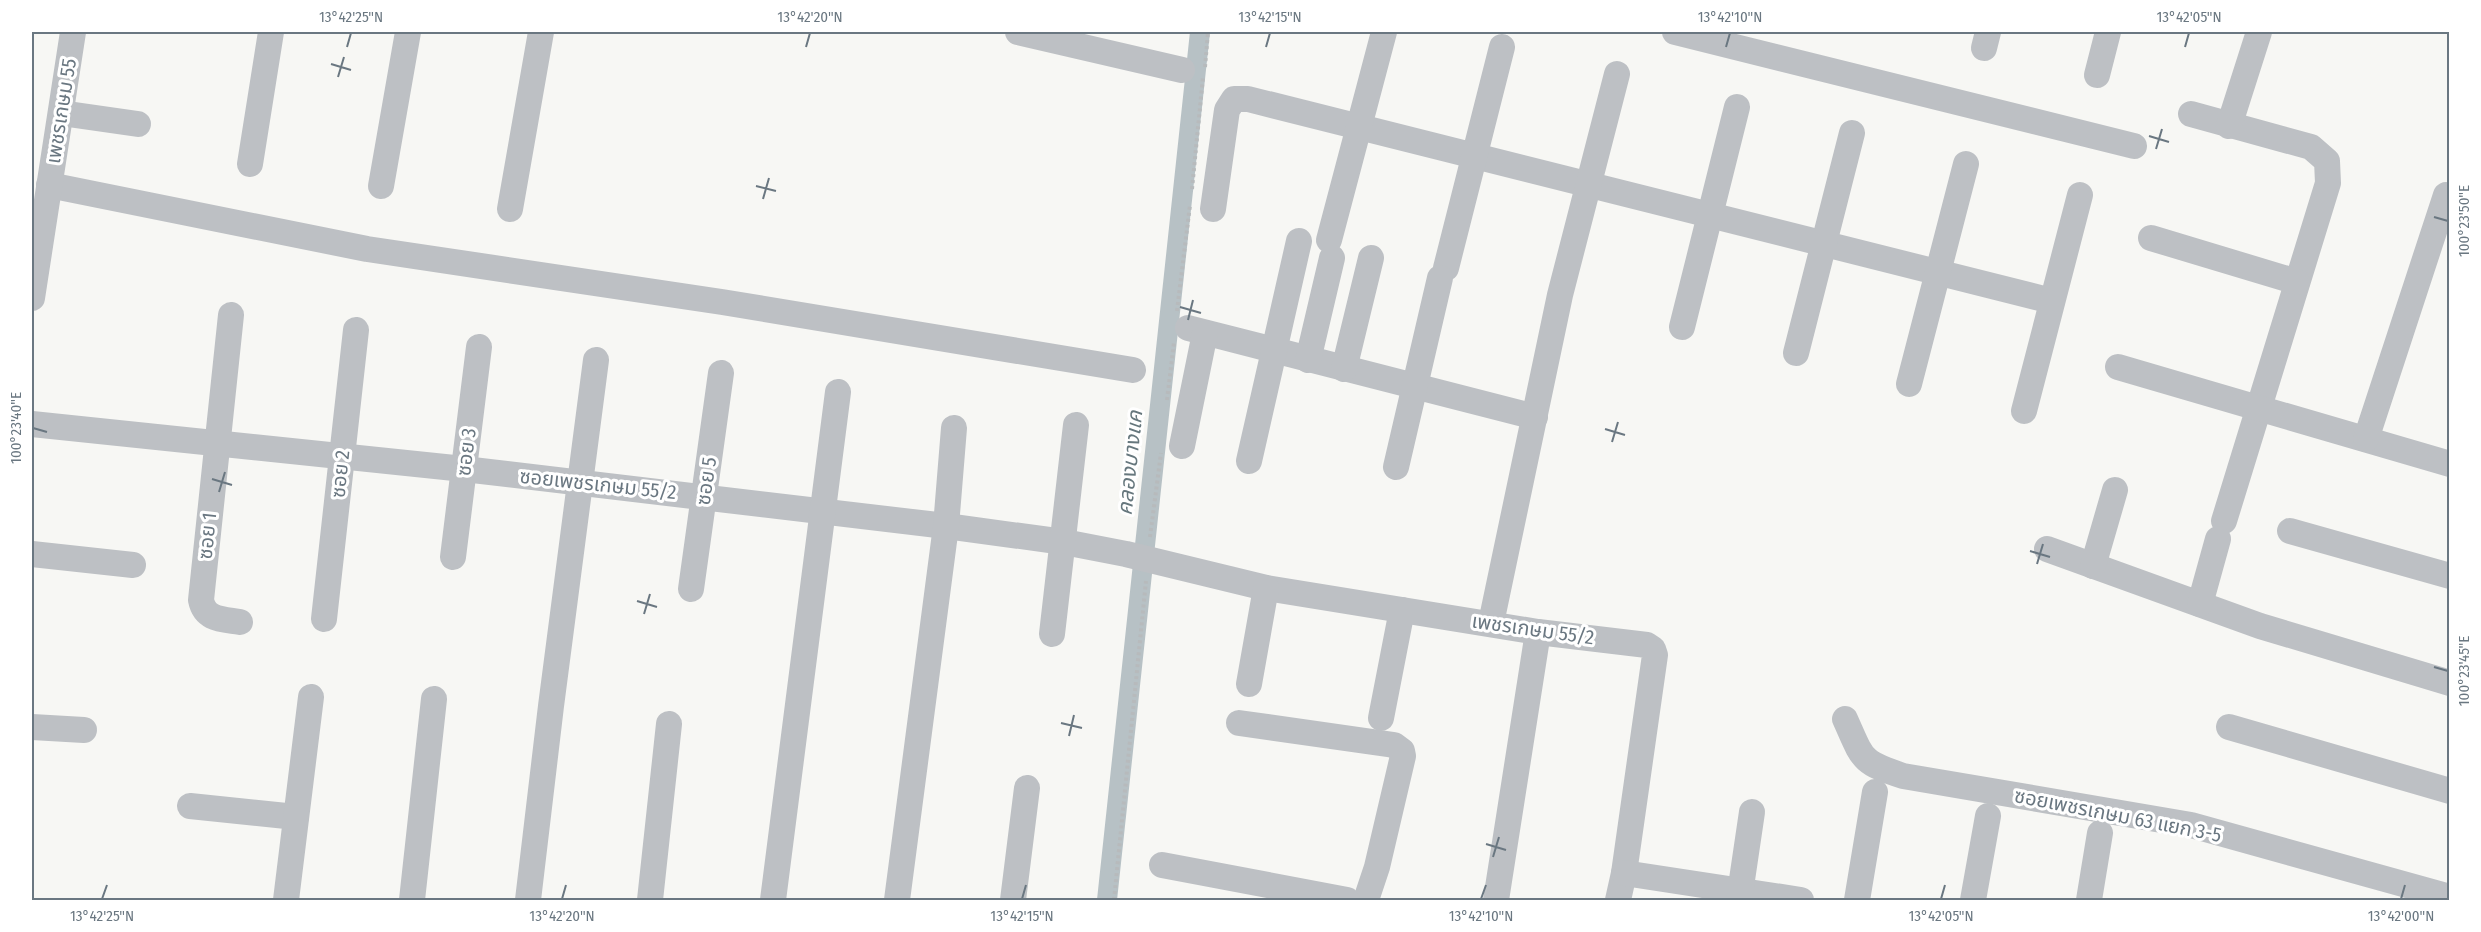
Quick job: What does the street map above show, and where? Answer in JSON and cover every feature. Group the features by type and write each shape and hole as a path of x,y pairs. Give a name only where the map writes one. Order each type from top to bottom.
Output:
{"street":[{"name":"เพชรเกษม 55","path":"32,298 74,32"},
{"path":"250,164 271,32"},
{"path":"381,186 408,32"},
{"path":"510,209 541,32"},
{"path":"1018,32 1182,70"},
{"path":"1308,360 1330,249 1384,32"},
{"path":"1675,32 2134,146"},
{"path":"2097,75 2108,32"},
{"path":"2229,126 2259,32"},
{"path":"1396,467 1414,387 1502,47"},
{"path":"1491,623 1560,295 1617,74"},
{"path":"1202,205 1227,110 1234,99 1248,99 2052,301"},
{"path":"1682,327 1737,107"},
{"path":"61,113 138,124"},
{"path":"2191,114 2311,147 2327,161 2328,183 2257,408 2200,604"},
{"path":"1796,353 1852,133"},
{"path":"1909,384 1966,164"},
{"path":"49,185 367,249 734,304 1133,370"},
{"path":"2024,411 2080,195"},
{"path":"2366,439 2446,195"},
{"path":"2151,238 2296,282"},
{"path":"1249,461 1299,241"},
{"path":"1344,369 1371,258"},
{"name":"ซอย 1","path":"231,315 201,600 207,614 213,618 240,622"},
{"path":"1172,444 1186,329 1535,417"},
{"name":"ซอย 2","path":"324,619 356,330"},
{"name":"ซอย 3","path":"453,557 479,347"},
{"path":"528,900 550,706 596,360"},
{"path":"2118,367 2450,464"},
{"name":"ซอย 5","path":"691,589 721,374"},
{"path":"773,900 838,392"},
{"name":"ซอยเพชรเกษม 55/2","path":"32,424 704,496 1064,542 1145,559"},
{"path":"1052,634 1076,425"},
{"path":"897,900 946,526 954,428"},
{"path":"2093,566 2115,490"},
{"path":"2290,531 2450,576"},
{"path":"2047,549 2259,626 2450,683"},
{"path":"32,554 133,565"},
{"name":"เพชรเกษม 55/2","path":"1145,559 1266,588 1538,632 1647,645 1653,649 1655,655 1624,873 1618,900"},
{"path":"1249,684 1266,588"},
{"path":"1381,718 1402,610"},
{"path":"1496,900 1538,632"},
{"path":"286,900 311,697"},
{"path":"412,900 434,699"},
{"name":"ซอยเพชรเกษม 63 แยก 3-5","path":"1845,719 1864,760 1903,776 2191,825 2450,897"},
{"path":"1239,723 1394,745 1402,751 1402,761 1377,867 1365,900"},
{"path":"650,900 669,724"},
{"path":"32,727 84,730"},
{"path":"2229,727 2450,791"},
{"path":"1013,900 1027,788"},
{"path":"1857,900 1875,792"},
{"path":"190,806 296,817"},
{"path":"1740,896 1752,812"},
{"path":"1973,900 1988,816"},
{"path":"2089,900 2100,833"},
{"path":"1162,865 1347,900"},
{"path":"1624,873 1740,896 1801,900"}],"path":[{"path":"1191,191 1208,32"},
{"path":"1166,408 1186,329 1202,205"},
{"path":"1114,900 1145,559 1172,444"}],"waterway":[{"name":"คลองบางแค","path":"1107,900 1200,32"}]}
